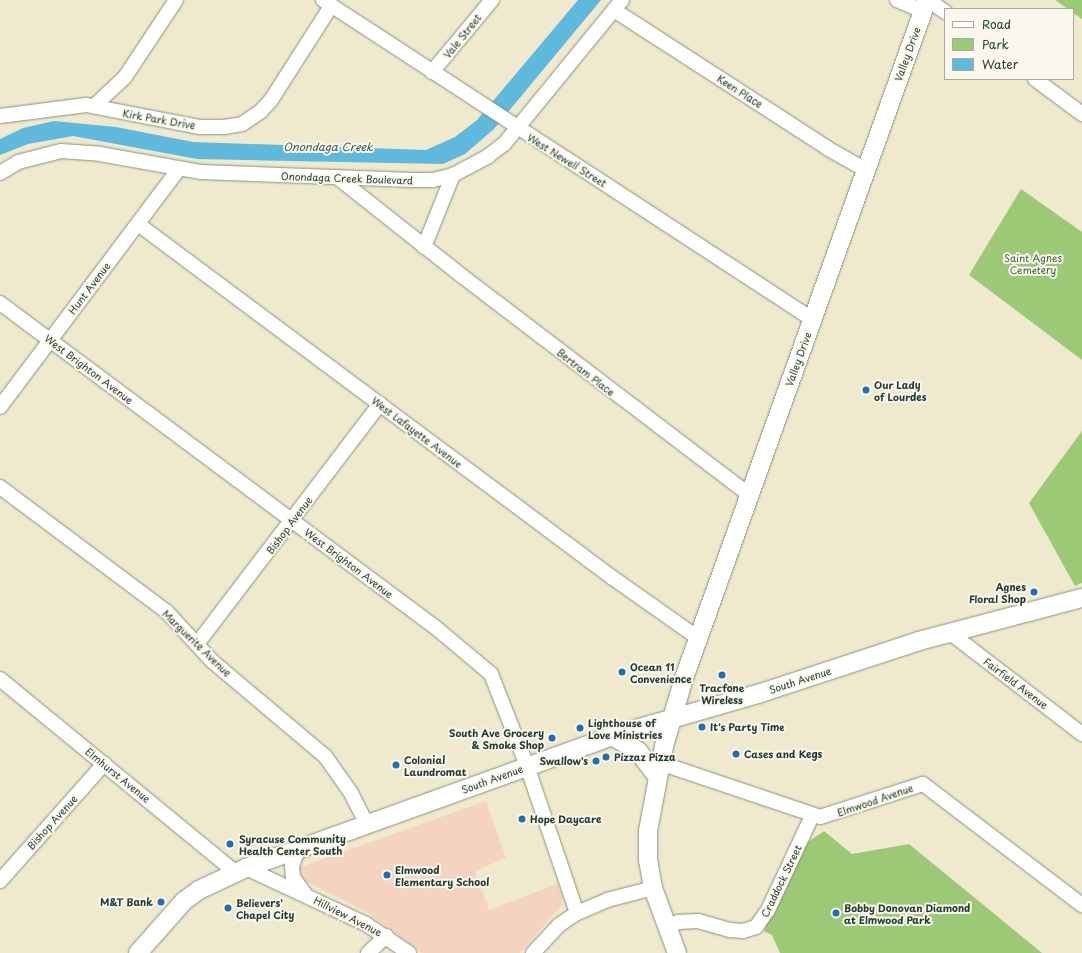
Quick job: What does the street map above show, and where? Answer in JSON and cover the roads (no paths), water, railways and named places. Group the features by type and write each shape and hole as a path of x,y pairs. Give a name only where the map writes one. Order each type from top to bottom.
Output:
{"main road":[{"name":"Valley Drive","path":"677,953 653,888 648,861 648,831 659,770 671,718 749,495 926,4"},
{"name":"South Avenue","path":"138,953 184,901 199,890 241,870 612,736 760,693 949,632 1082,598"},
{"path":"612,736 638,751 659,770"}],"street":[{"path":"94,106 125,77 176,0"},
{"name":"Vale Street","path":"432,72 492,0"},
{"path":"897,0 926,4 944,12"},
{"name":"Kirk Park Drive","path":"0,116 66,106 94,106 199,127 224,127 242,124 261,111 271,100 327,3"},
{"name":"West Newell Street","path":"327,3 482,106 812,319"},
{"name":"Keen Place","path":"618,5 827,148 866,170"},
{"name":"Onondaga Creek Boulevard","path":"0,173 18,162 61,151 100,154 201,172 433,180 453,175 488,156 513,125 618,5"},
{"path":"1037,80 1082,114"},
{"name":"Hunt Avenue","path":"0,407 179,169"},
{"path":"424,247 453,175"},
{"name":"Bertram Place","path":"337,177 424,247 749,495"},
{"name":"West Lafayette Avenue","path":"138,224 612,578 698,638"},
{"name":"West Brighton Avenue","path":"0,303 435,627 492,674 527,766 577,913"},
{"name":"Bishop Avenue","path":"197,644 380,404"},
{"name":"Marguerite Avenue","path":"0,487 166,611 212,660 325,756 351,793 367,824"},
{"name":"Fairfield Avenue","path":"949,632 1082,734"},
{"name":"Elmhurst Avenue","path":"0,679 104,764 241,870"},
{"name":"Bishop Avenue","path":"0,881 104,764"},
{"name":"Elmwood Avenue","path":"659,770 812,816 826,816 923,784 1082,905"},
{"name":"Craddock Street","path":"667,927 678,922 698,921 730,930 743,931 756,927 768,910 812,816"},
{"name":"Hillview Avenue","path":"298,849 292,866 293,877 306,895"},
{"name":"Hillview Avenue","path":"241,870 306,895 386,936 409,953"},
{"path":"533,953 559,925 577,913 606,900 653,888"},
{"path":"368,953 386,936"}],"water":[{"name":"Onondaga Creek","path":"578,0 601,0 494,129 465,154 443,164 197,159 73,136 28,144 0,155 0,139 23,128 54,121 116,127 193,142 426,150 455,137 477,120"}],"place":[{"name":"Our Lady of Lourdes","path":"866,390"},
{"name":"Agnes Floral Shop","path":"1034,592"},
{"name":"Ocean 11 Convenience","path":"622,672"},
{"name":"Tracfone Wireless","path":"722,675"},
{"name":"It's Party Time","path":"702,727"},
{"name":"Lighthouse of Love Ministries","path":"580,728"},
{"name":"South Ave Grocery & Smoke Shop","path":"552,738"},
{"name":"Cases and Kegs","path":"736,754"},
{"name":"Pizzaz Pizza","path":"606,757"},
{"name":"Swallow's","path":"596,761"},
{"name":"Colonial Laundromat","path":"396,765"},
{"name":"Hope Daycare","path":"522,819"},
{"name":"Syracuse Community Health Center South","path":"230,844"},
{"name":"Elmwood Elementary School","path":"387,875"},
{"name":"M&T Bank","path":"161,902"},
{"name":"Believers' Chapel City","path":"228,908"},
{"name":"Bobby Donovan Diamond at Elmwood Park","path":"836,913"}],"park label":[{"name":"Saint Agnes Cemetery","path":"1033,262"}]}
